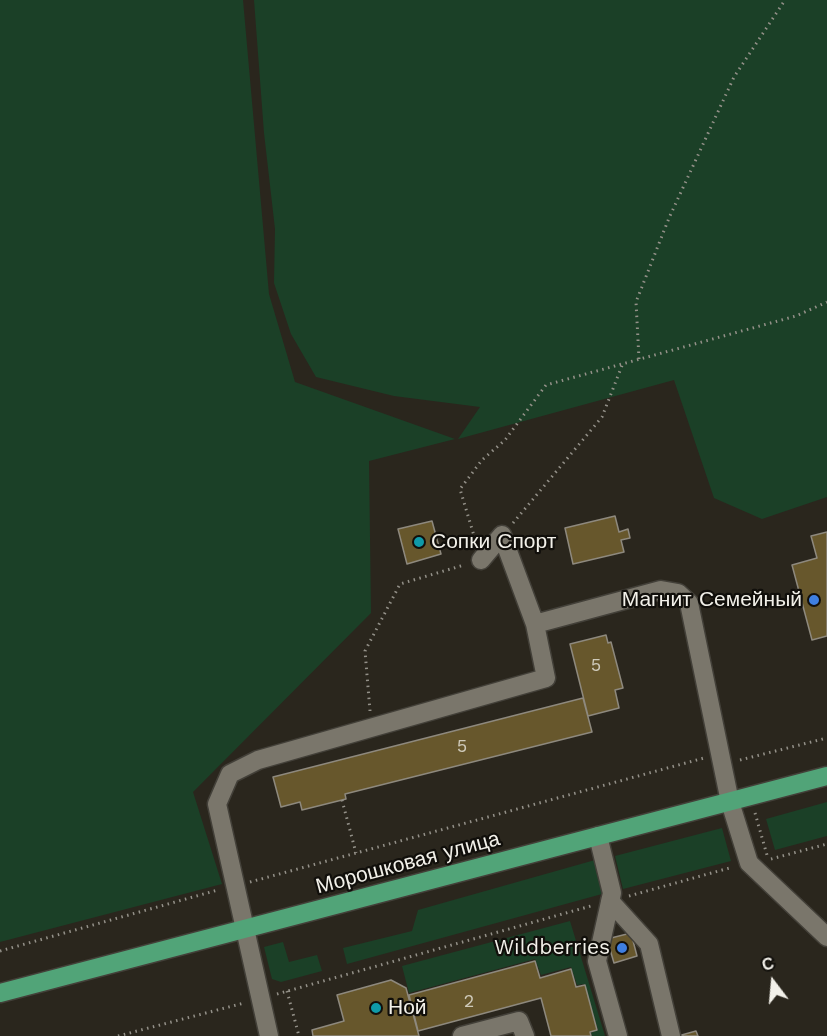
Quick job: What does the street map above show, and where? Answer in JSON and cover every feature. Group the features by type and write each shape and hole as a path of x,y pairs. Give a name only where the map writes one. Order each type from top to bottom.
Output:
{"main road":[{"name":"Морошковая улица","path":"0,993 827,776"}],"lane":[{"path":"482,560 502,535"},
{"path":"269,1036 217,804 230,774 258,760 546,678 535,624 502,535"},
{"path":"535,624 662,590 678,593 689,603 729,802 749,863 827,938"},
{"path":"598,836 612,892 597,961 618,1036"},
{"path":"610,901 649,944 671,1036"},
{"path":"462,1036 519,1021 525,1036"}],"path":[{"path":"639,359 636,302 669,218 734,77 785,0"},
{"path":"371,728 365,651 400,584 482,560 460,489 482,460 505,440 546,385 796,316 827,302"},
{"path":"502,535 602,417 623,363"},
{"path":"0,951 737,749 740,760 827,738"},
{"path":"342,800 356,853"},
{"path":"118,1036 749,863 827,844"},
{"path":"287,991 299,1036"}],"green space":[{"path":"0,0 243,0 269,294 295,382 455,439 369,461 371,613 193,792 222,884 0,942"},
{"path":"254,0 827,0 827,497 762,519 714,498 674,380 458,439 480,407 394,396 316,377 291,334 274,283 275,229 264,133"},
{"path":"827,802 827,836 775,850 766,819"},
{"path":"722,828 731,861 623,889 615,856"},
{"path":"595,860 602,894 347,964 343,948 412,931 418,910"},
{"path":"570,921 605,1036 592,1036 591,1033 598,1030 584,984 577,985 571,967 541,975 535,959 409,993 402,966"},
{"path":"283,942 289,962 317,955 322,971 281,982 272,979 264,947"}],"building":[{"path":"615,516 619,532 628,529 630,538 621,540 624,552 573,564 565,528"},
{"name":"Сопки Спорт","path":"432,521 441,554 407,564 398,529"},
{"name":"Магнит Семейный","path":"827,532 827,636 812,640 792,565 817,558 811,536"},
{"path":"606,635 608,643 611,642 623,688 615,690 619,708 588,716 570,644"},
{"path":"583,698 592,732 345,794 346,799 302,810 300,802 281,807 273,777"},
{"name":"Wildberriеs","path":"631,933 637,956 614,963 607,939"},
{"path":"535,961 540,978 571,969 576,987 585,985 597,1030 590,1032 591,1036 551,1036 541,998 418,1031 409,995"},
{"name":"Ной","path":"391,980 406,988 419,1036 313,1036 312,1030 344,1021 337,995"},
{"path":"696,1031 698,1036 678,1036"}],"place":[{"name":"Сопки Спорт","path":"419,542"},
{"name":"Магнит Семейный","path":"814,600"},
{"name":"Wildberriеs","path":"622,948"},
{"name":"Ной","path":"376,1008"}]}
